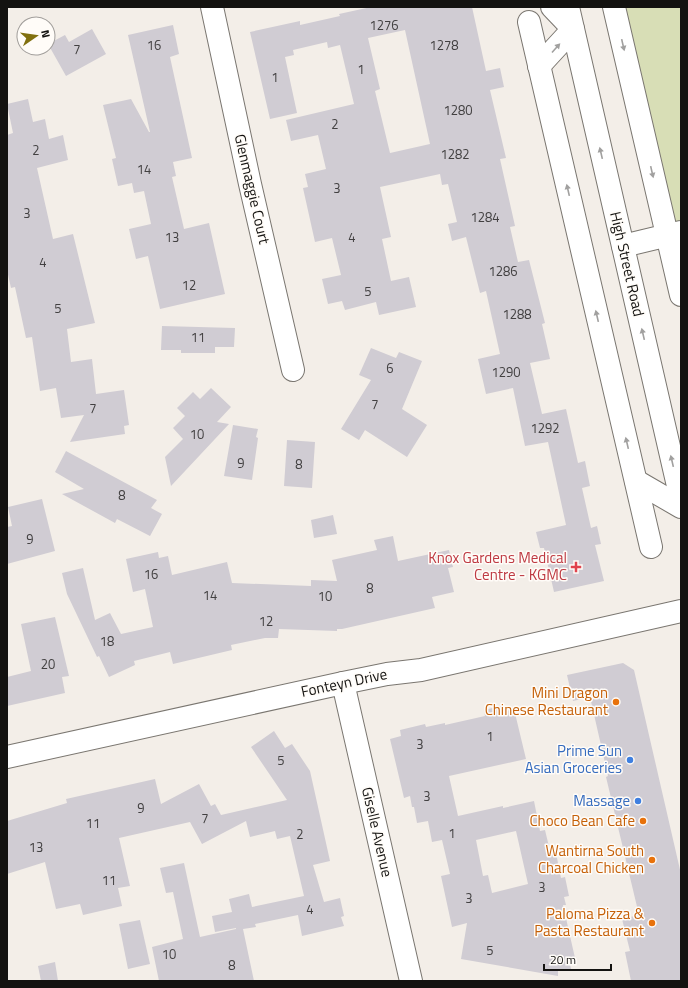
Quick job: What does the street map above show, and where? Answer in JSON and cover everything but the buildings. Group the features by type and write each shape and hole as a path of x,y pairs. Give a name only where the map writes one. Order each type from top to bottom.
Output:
{"street":[{"name":"Glenmaggie Court","path":"212,7 250,184 293,370"},
{"path":"539,66 573,29 552,7"},
{"name":"High Street Road","path":"568,7 681,499"},
{"path":"614,7 674,234 681,296"},
{"path":"529,22 651,547"},
{"path":"623,246 674,234"},
{"path":"636,481 681,507"},
{"name":"Fonteyn Drive","path":"7,757 342,683 387,674 421,670 681,611"},
{"name":"Giselle Avenue","path":"342,683 411,981"}],"green space":[{"path":"614,7 681,7 681,295"}],"place":[{"name":"Knox Gardens Medical Centre - KGMC","path":"576,567"},
{"name":"Mini Dragon Chinese Restaurant","path":"616,702"},
{"name":"Prime Sun Asian Groceries","path":"630,760"},
{"name":"Massage","path":"638,801"},
{"name":"Choco Bean Cafe","path":"643,821"},
{"name":"Wantirna South Charcoal Chicken","path":"652,860"},
{"name":"Paloma Pizza & Pasta Restaurant","path":"652,923"}]}
